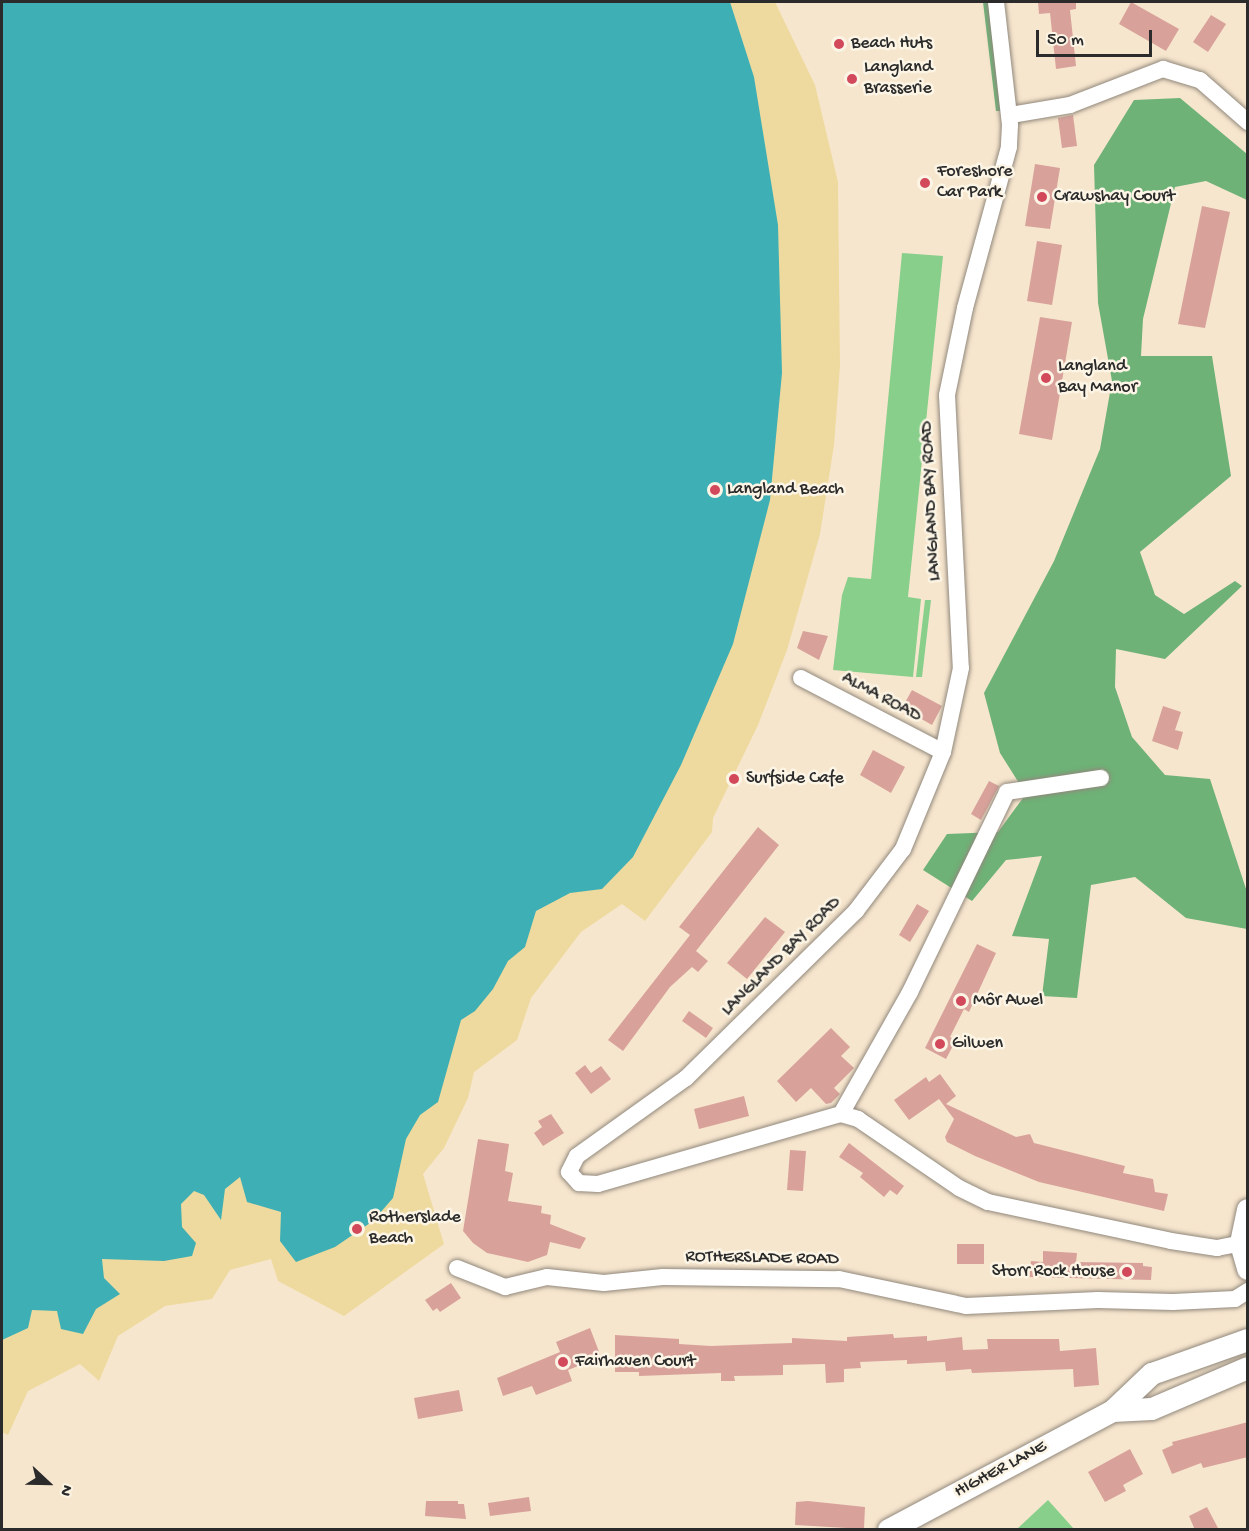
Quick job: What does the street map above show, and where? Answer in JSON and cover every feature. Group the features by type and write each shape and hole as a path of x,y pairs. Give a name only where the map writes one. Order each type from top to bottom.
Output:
{"street":[{"name":"LANGLAND BAY ROAD","path":"841,1114 598,1184 579,1183 569,1172 577,1156 686,1078 856,911 903,849 943,752 961,668 947,395 965,308 1009,147 1011,115 996,2"},
{"path":"1011,115 1070,105 1163,69 1200,80 1248,122"},
{"name":"ALMA ROAD","path":"801,678 943,752"},
{"path":"1101,778 1007,792 910,992 841,1114 858,1119 959,1188 988,1202 1170,1241 1217,1248 1244,1243"},
{"path":"1248,1210 1244,1243 1248,1269"},
{"name":"ROTHERSLADE ROAD","path":"457,1268 505,1287 548,1276 604,1283 663,1276 839,1279 966,1306 1098,1300 1173,1302 1235,1299 1248,1292"},
{"name":"HIGHER LANE","path":"889,1530 1113,1412 1152,1374 1248,1340"},
{"name":"HIGHER LANE","path":"1113,1412 1152,1409 1248,1368"}],"green space":[{"path":"983,2 989,2 1003,111 996,111"},
{"path":"1180,98 1247,154 1247,200 1206,181 1175,187 1143,319 1141,356 1212,356 1231,476 1140,552 1155,595 1184,614 1235,581 1242,586 1165,659 1116,649 1115,687 1132,737 1165,775 1210,779 1247,892 1247,929 1186,918 1135,877 1091,885 1077,998 1042,996 1049,939 1012,936 1042,856 1006,860 972,901 923,870 947,834 998,832 1026,794 1000,753 984,693 1054,561 1100,449 1112,381 1098,303 1094,165 1134,100"},
{"path":"902,253 943,256 908,597 921,599 913,677 833,670 842,595 848,577 871,579"},
{"path":"925,600 931,600 922,677 916,677"},
{"path":"1048,1500 1074,1529 1017,1529"}],"sand":[{"path":"134,2 775,2 815,85 838,182 840,366 834,445 820,534 787,650 758,725 713,818 712,832 645,921 622,904 581,932 531,998 517,1040 474,1072 468,1098 444,1148 423,1174 444,1244 344,1316 278,1281 271,1259 230,1270 212,1299 165,1306 118,1336 99,1381 80,1364 28,1391 8,1435 2,1432 2,1066"}],"water":[{"path":"2,2 730,2 754,77 778,225 782,373 770,500 733,644 681,765 633,857 602,889 570,893 536,911 525,947 508,961 493,989 475,1011 461,1020 438,1102 420,1115 406,1139 393,1198 373,1221 335,1247 296,1262 280,1241 281,1212 247,1202 240,1177 225,1189 221,1220 204,1195 194,1191 181,1204 182,1227 196,1243 192,1256 164,1261 102,1259 104,1278 120,1294 96,1309 83,1334 61,1329 57,1311 32,1310 28,1328 2,1340"}],"building":[{"path":"1038,2 1076,2 1076,9 1070,10 1076,66 1056,69 1050,13 1039,14"},
{"path":"1131,2 1179,29 1166,51 1119,24"},
{"path":"1211,15 1226,24 1208,52 1193,42"},
{"path":"1073,115 1077,146 1062,148 1058,118"},
{"name":"Crawshay Court","path":"1035,164 1060,168 1050,229 1025,226"},
{"path":"1202,206 1230,212 1205,328 1178,324"},
{"name":"Crawshay Court","path":"1037,241 1062,245 1052,305 1027,301"},
{"name":"Langland Bay Manor","path":"1040,317 1072,322 1052,440 1019,434"},
{"path":"803,631 828,636 819,660 797,648"},
{"path":"912,690 942,706 932,725 902,708"},
{"path":"1163,706 1181,712 1175,730 1183,732 1178,750 1152,741"},
{"path":"873,750 905,767 891,793 860,775"},
{"path":"989,781 999,786 981,820 971,814"},
{"path":"758,827 779,845 696,951 708,961 698,972 692,967 670,987 623,1051 608,1040 690,935 679,927"},
{"path":"917,904 929,911 910,942 899,935"},
{"path":"765,917 785,932 747,979 727,963"},
{"path":"977,944 996,953 969,1012 964,1009 950,1037 956,1040 946,1059 925,1048"},
{"path":"689,1011 713,1028 706,1038 682,1021"},
{"path":"831,1028 850,1047 841,1056 854,1068 834,1088 840,1094 831,1103 826,1104 811,1088 796,1102 777,1081"},
{"path":"585,1065 591,1073 601,1066 611,1079 591,1094 575,1073"},
{"path":"940,1074 956,1096 946,1104 1016,1137 1030,1134 1034,1143 1125,1166 1123,1173 1153,1179 1155,1192 1168,1194 1164,1211 1039,1182 975,1156 947,1142 945,1137 954,1119 939,1099 909,1120 894,1100 926,1077 929,1082"},
{"path":"744,1096 749,1116 699,1129 694,1109"},
{"path":"551,1114 564,1133 543,1146 534,1133 542,1127 538,1121"},
{"path":"478,1139 509,1144 505,1171 513,1173 508,1201 542,1206 541,1213 551,1215 550,1224 586,1238 580,1249 550,1242 547,1255 528,1262 487,1253 473,1243 463,1231"},
{"path":"849,1143 904,1186 897,1195 890,1190 884,1197 860,1177 863,1173 839,1157"},
{"path":"790,1150 806,1151 803,1191 787,1190"},
{"path":"957,1244 984,1244 984,1264 957,1264"},
{"path":"1043,1251 1077,1253 1076,1262 1143,1263 1143,1266 1152,1267 1151,1280 1029,1277 1031,1261 1043,1262"},
{"path":"451,1283 461,1298 440,1312 437,1308 433,1311 425,1300"},
{"name":"Fairhaven Court","path":"590,1328 601,1357 568,1370 572,1381 536,1395 532,1386 503,1396 497,1378 560,1352 556,1342"},
{"path":"893,1334 894,1338 927,1336 927,1341 962,1337 963,1350 988,1349 987,1339 1059,1339 1060,1351 1096,1348 1099,1385 1074,1387 1073,1369 972,1373 971,1369 946,1371 945,1362 907,1364 907,1360 860,1362 861,1368 844,1369 844,1382 826,1383 825,1364 783,1365 783,1375 734,1376 735,1381 721,1381 721,1373 639,1376 639,1372 615,1372 615,1335 679,1339 679,1344 711,1346 792,1343 792,1338 847,1341 847,1337"},
{"path":"459,1390 463,1411 418,1419 414,1398"},
{"path":"1248,1422 1248,1457 1203,1468 1201,1463 1172,1474 1162,1450 1173,1445 1172,1442"},
{"path":"1130,1449 1143,1474 1123,1485 1126,1491 1105,1502 1088,1472"},
{"path":"529,1497 531,1511 490,1516 488,1503"},
{"path":"426,1501 458,1501 458,1504 464,1504 466,1519 425,1516"},
{"path":"808,1501 865,1507 864,1529 795,1525 796,1502"},
{"path":"1207,1507 1219,1530 1195,1530 1189,1516"}],"place":[{"name":"Beach Huts","path":"839,44"},
{"name":"Langland Brasserie","path":"852,79"},
{"name":"Foreshore Car Park","path":"925,183"},
{"name":"Crawshay Court","path":"1042,197"},
{"name":"Langland Bay Manor","path":"1046,378"},
{"name":"Langland Beach","path":"715,490"},
{"name":"Surfside Cafe","path":"734,779"},
{"name":"Môr Awel","path":"961,1001"},
{"name":"Gilwen","path":"940,1044"},
{"name":"Rotherslade Beach","path":"357,1229"},
{"name":"Storr Rock House","path":"1127,1272"},
{"name":"Fairhaven Court","path":"563,1362"}]}
